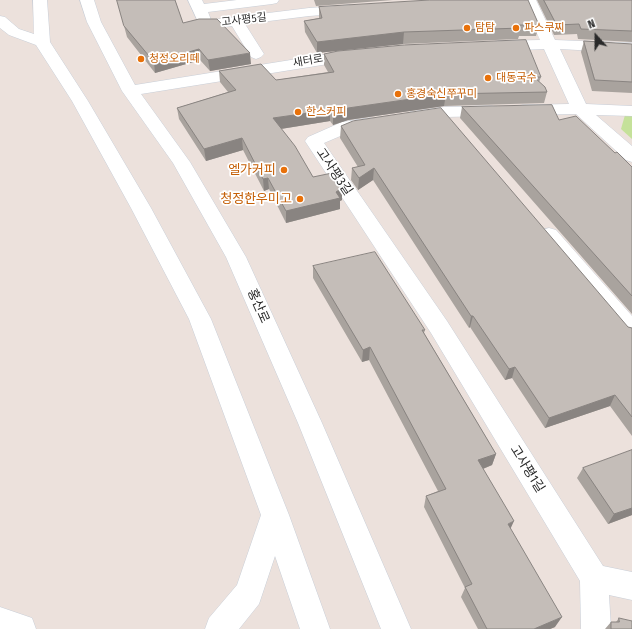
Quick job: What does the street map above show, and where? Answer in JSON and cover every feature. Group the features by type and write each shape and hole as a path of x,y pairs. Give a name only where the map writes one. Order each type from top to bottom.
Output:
{"street":[{"path":"40,0 42,42 80,101 141,208 200,319 275,515 315,629"},
{"name":"홍산로","path":"87,0 94,22 130,91 181,162 236,257 310,423 396,629"},
{"path":"197,5 272,0"},
{"path":"529,0 551,44 580,109 632,156"},
{"name":"고사평5길","path":"197,5 206,25 236,21 307,6 363,8"},
{"path":"0,20 14,32 42,42"},
{"path":"236,21 256,54"},
{"path":"484,47 551,44 632,48"},
{"name":"새터로","path":"130,91 338,56 366,54"},
{"name":"고사평3길","path":"438,327 314,141 348,126 444,112 580,109 632,111"},
{"path":"444,112 459,130"},
{"path":"536,219 632,331"},
{"name":"고사평1길","path":"438,327 594,578"},
{"path":"220,629 249,594 275,515"},
{"path":"596,629 594,578 632,586"},
{"path":"0,622 21,629"}],"green space":[{"path":"625,115 632,115 632,139 621,129"}],"building":[{"path":"117,0 175,0 183,23 199,19 217,19 250,53 208,60 199,49 154,62 124,26"},
{"path":"430,0 528,0 539,25 519,25 521,28 404,32 317,42 304,21 322,18 319,7"},
{"path":"544,0 632,0 632,31 581,29 579,24 557,25"},
{"path":"526,40 541,77 534,77 545,87 547,92 446,94 348,108 333,114 330,110 273,118 295,146 313,177 332,173 342,188 336,192 340,198 286,211 268,178 263,179 242,138 204,149 177,108 236,90 219,71 261,64 276,80 334,72 324,54 338,51 404,45"},
{"path":"584,41 632,44 632,82 595,80"},
{"path":"552,105 559,120 576,116 632,167 632,296 462,107"},
{"path":"441,108 628,327 632,328 632,417 615,395 549,418 515,367 509,369 473,316 471,316 374,168 359,178 352,168 365,165 341,126 353,121"},
{"path":"375,252 425,330 422,330 496,454 478,460 514,521 508,524 562,617 534,629 487,629 465,587 472,584 426,496 446,489 370,347 363,350 313,266"},
{"path":"632,450 632,508 614,514 583,468"},
{"path":"619,618 632,621 632,629 611,629 611,622 619,622"}],"place":[{"name":"탐탐","path":"467,28"},
{"name":"파스쿠찌","path":"516,28"},
{"name":"청정오리떼","path":"141,59"},
{"name":"대동국수","path":"488,78"},
{"name":"홍경숙신쭈꾸미","path":"398,94"},
{"name":"한스커피","path":"298,112"},
{"name":"엘가커피","path":"284,170"},
{"name":"청정한우미고","path":"300,199"}]}
